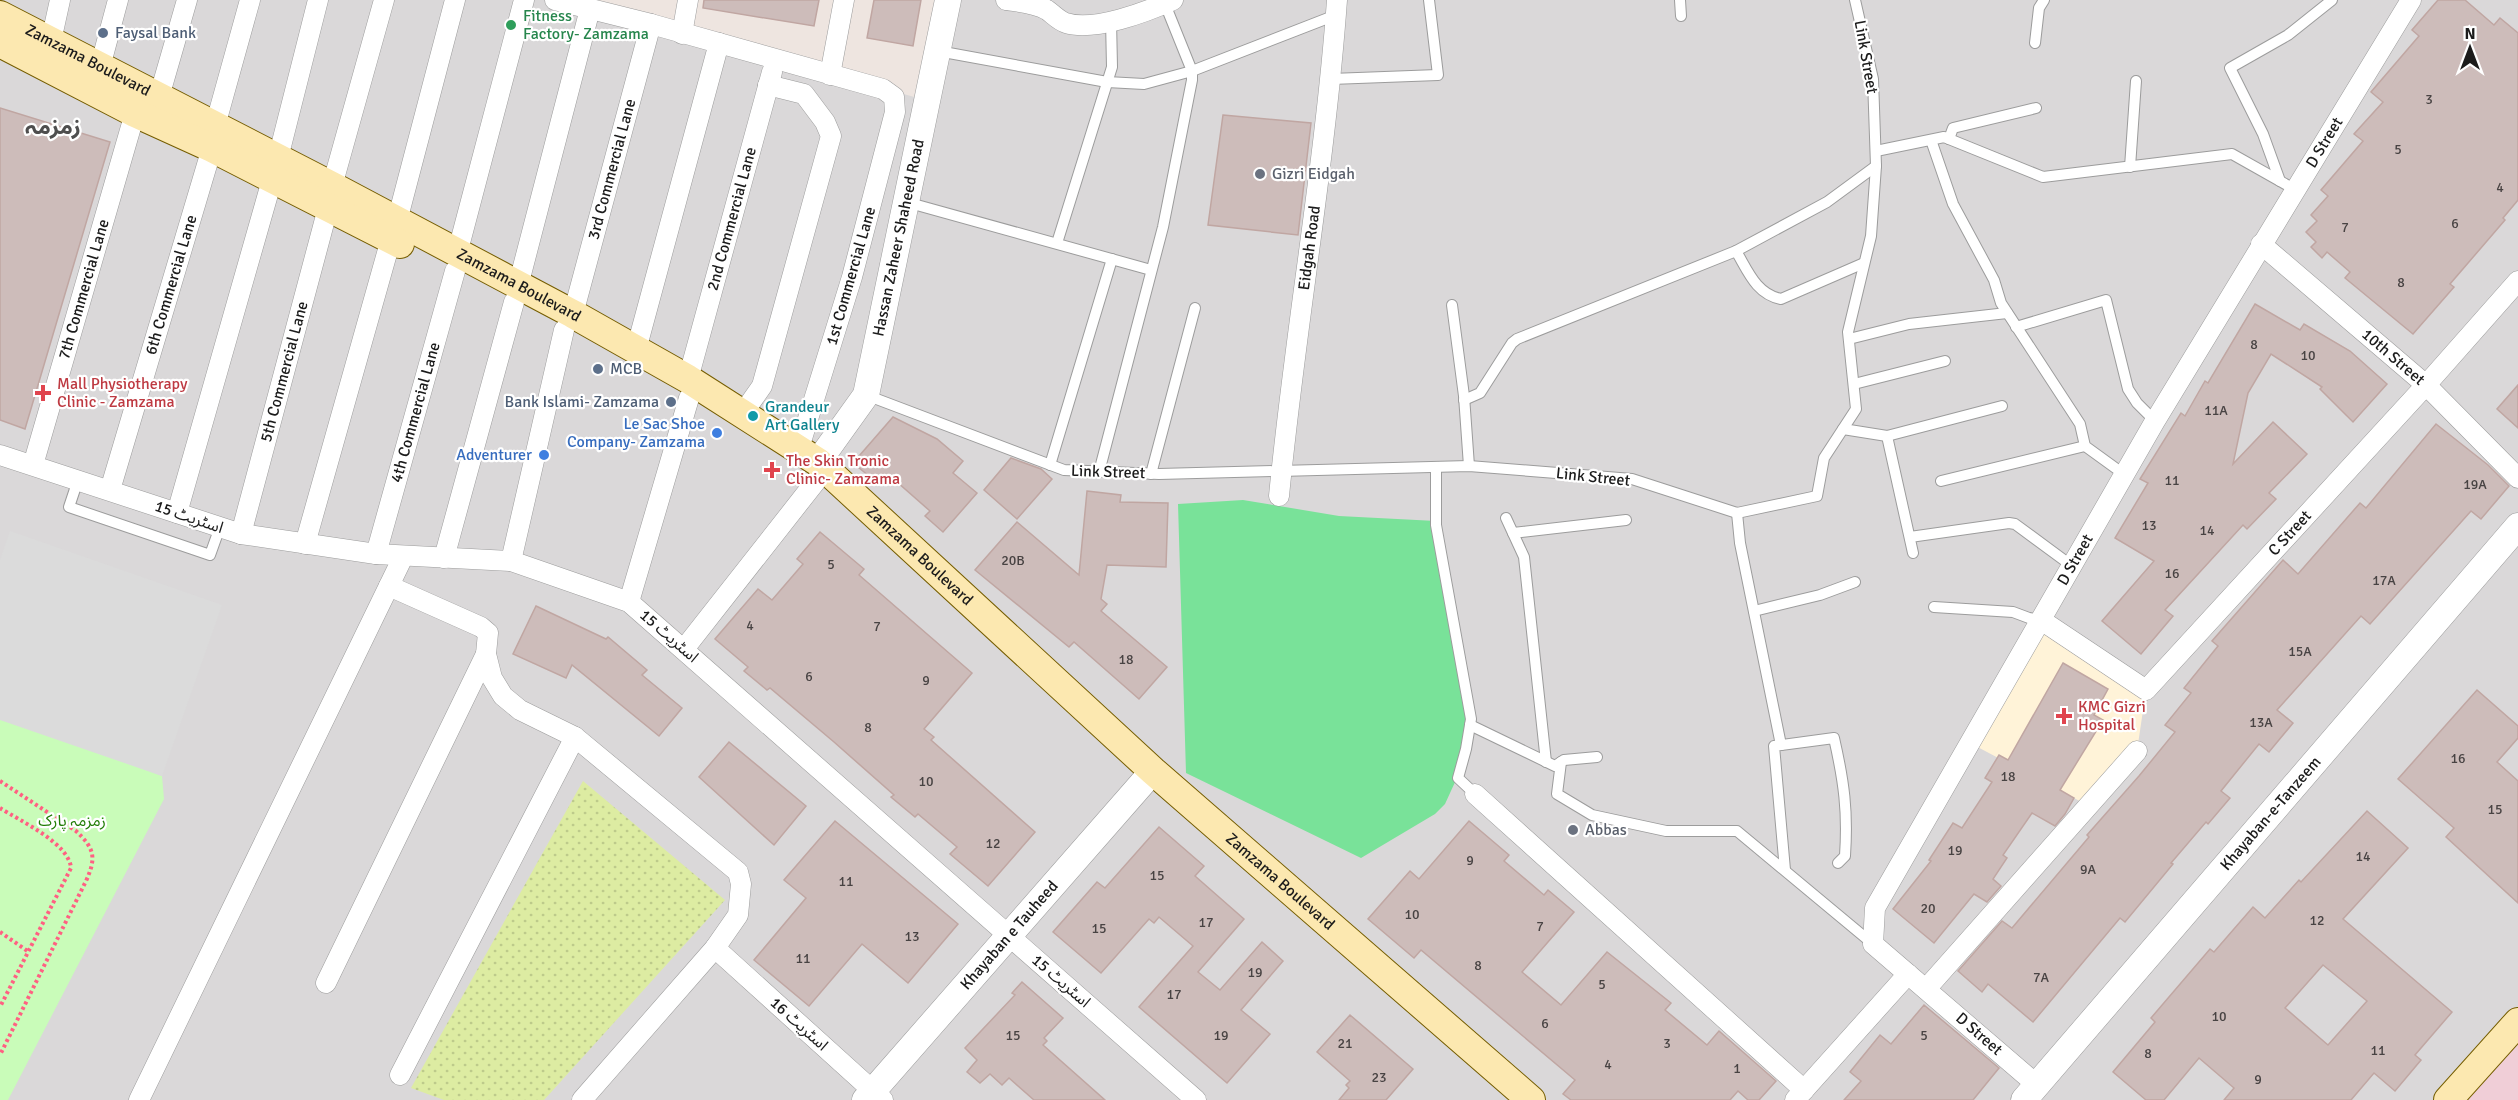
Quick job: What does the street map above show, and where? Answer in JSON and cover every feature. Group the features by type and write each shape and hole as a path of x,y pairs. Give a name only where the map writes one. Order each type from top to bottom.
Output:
{"main road":[{"name":"Zamzama Boulevard","path":"0,15 159,97 213,137 456,262 689,388 743,413 811,463 1147,778 1501,1100"},
{"name":"Zamzama Boulevard","path":"0,43 135,113 213,137"},
{"name":"Zamzama Boulevard","path":"568,322 636,350 780,454 811,463"},
{"name":"Zamzama Boulevard","path":"1147,778 1531,1100"},
{"path":"2448,1100 2514,1035"}],"street":[{"path":"51,41 60,0"},
{"path":"100,67 118,0"},
{"path":"159,97 187,0"},
{"name":"6th Commercial Lane","path":"110,490 213,137 250,0"},
{"path":"177,513 275,169 318,0"},
{"name":"5th Commercial Lane","path":"241,534 384,0"},
{"path":"305,544 394,230 455,0"},
{"name":"4th Commercial Lane","path":"376,554 456,262 524,0"},
{"path":"555,0 651,24 830,75 844,0"},
{"path":"682,34 688,0"},
{"name":"Hassan Zaheer Shaheed Road","path":"811,463 866,395 948,0"},
{"path":"1006,0 1046,9 1063,23 1090,25 1148,11 1169,2"},
{"name":"D Street","path":"2030,1092 1926,988 1873,944 1875,908 2155,421 2261,244 2287,185 2404,3"},
{"name":"Eidgah Road","path":"1279,495 1289,388 1331,79 1337,8"},
{"path":"444,558 590,9"},
{"name":"3rd Commercial Lane","path":"511,561 568,322 651,24"},
{"path":"636,350 719,43"},
{"name":"2nd Commercial Lane","path":"629,602 689,388 775,58"},
{"name":"1st Commercial Lane","path":"811,463 852,277 896,104 889,92 830,75"},
{"path":"743,413 762,386 831,136 825,122 804,94 768,85"},
{"name":"7th Commercial Lane","path":"33,465 135,113"},
{"name":"10th Street","path":"2261,244 2426,386 2518,478"},
{"name":"C Street","path":"2041,620 2146,690 2426,386 2518,281"},
{"name":"اسٹریٹ 15","path":"0,455 241,534 376,554 511,561 629,602 1196,1100"},
{"path":"684,649 811,463"},
{"name":"Khayaban-e-Tanzeem","path":"2030,1092 2518,526"},
{"path":"139,1100 403,556"},
{"path":"389,586 481,627 488,633 486,654 492,678 503,696 520,710 574,737 738,872 741,884 738,915 715,948 582,1100"},
{"path":"326,982 486,654"},
{"path":"399,1075 574,737"},
{"path":"1926,988 2137,751"},
{"name":"Khayaban e Tauheed","path":"874,1097 1147,778"},
{"path":"1475,794 1800,1095 1908,974"},
{"name":"اسٹریٹ 16","path":"715,948 874,1097"}],"lane":[{"path":"1331,79 1438,75 1429,0"},
{"path":"1680,0 1681,16"},
{"name":"Link Street","path":"866,395 1064,470 1151,474 1469,466 1632,480 1737,513 1817,496 1824,458 1856,409 1848,332 1871,236 1876,166 1873,79 1855,0"},
{"path":"2035,43 2039,8 2044,0"},
{"path":"2287,185 2230,68 2288,35 2332,0"},
{"path":"1099,472 1163,227 1191,71 1169,2"},
{"path":"938,51 1107,82 1144,84 1191,71 1337,8"},
{"path":"1058,243 1112,67 1112,20"},
{"path":"2130,167 2136,81"},
{"path":"1949,139 1953,128 2036,108"},
{"path":"1876,151 1944,137 2043,177 2232,154 2287,185"},
{"path":"1931,140 1953,204 1994,280 2001,303 2080,424 2085,446 2125,475"},
{"path":"1464,400 1480,393 1512,343 1517,339 1736,251 1827,202 1876,166"},
{"path":"906,202 1151,270"},
{"path":"1736,251 1756,285 1768,297 1781,299 1864,264"},
{"path":"1050,465 1112,259"},
{"path":"2016,327 2106,300 2128,389 2137,403 2155,421"},
{"path":"1452,305 1464,400 1469,466"},
{"path":"1151,474 1195,308"},
{"path":"1849,339 1910,324 2007,313"},
{"path":"1854,384 1945,361"},
{"path":"1843,429 1887,436 2002,406"},
{"path":"1887,436 1914,553"},
{"path":"1941,481 2085,446"},
{"path":"1436,467 1436,525 1471,719 1458,778 1475,794"},
{"path":"78,480 69,507 210,555 220,527"},
{"path":"1737,513 1740,543 1781,746"},
{"path":"1506,518 1524,557 1546,762"},
{"path":"1513,533 1626,520"},
{"path":"1910,537 2015,524 2072,566"},
{"path":"1754,611 1820,595 1855,582"},
{"path":"1934,608 2013,612 2041,620"},
{"path":"1470,725 1555,766 1564,760 1597,757"},
{"path":"1785,870 1774,746 1834,738 1844,782 1848,817 1845,856 1838,863"},
{"path":"1561,762 1557,794 1592,815 1666,831 1737,831 1873,944"}],"path":[{"path":"0,782 76,831 85,840 93,856 93,866 86,881 0,1055"},
{"path":"0,807 60,846 70,860 71,868 0,1007"},
{"path":"0,932 29,952"}],"shaded area":[{"path":"0,0 567,0 925,100 944,0 2518,0 2518,1100 0,1100"},
{"path":"10,531 222,605 162,776 0,720 0,560"},
{"name":"KMC Gizri Hospital","path":"2041,620 2146,690 2137,751 2089,806 1970,743"},
{"path":"2518,1019 2518,1100 2447,1100"}],"green space":[{"path":"1243,500 1339,516 1436,521 1471,719 1461,769 1445,804 1435,814 1361,858 1186,773 1178,504"},
{"name":"زمزمہ پارک","path":"0,716 162,776 164,799 8,1100 0,1100"},
{"path":"583,781 725,900 544,1100 444,1100 411,1088"}],"building":[{"path":"704,0 819,0 814,26 703,8"},
{"path":"874,0 921,0 913,46 867,38"},
{"path":"2438,0 2465,0 2494,25 2500,18 2518,33 2518,200 2503,218 2505,220 2450,284 2454,287 2413,334 2345,278 2350,272 2327,252 2322,258 2311,247 2316,242 2306,232 2317,221 2311,215 2328,196 2321,190 2363,141 2354,134 2383,102 2371,92 2419,36 2412,30"},
{"path":"0,108 110,142 25,429 0,420"},
{"name":"Gizri Eidgah","path":"1223,115 1311,123 1298,235 1208,225"},
{"path":"2255,304 2300,330 2304,324 2350,351 2387,384 2353,422 2320,389 2322,387 2271,354 2248,393 2233,464 2273,422 2307,454 2269,493 2276,499 2247,529 2243,525 2165,610 2173,616 2141,654 2102,621 2154,561 2115,538 2148,483 2140,479 2181,413 2185,416 2205,381 2208,383"},
{"path":"2518,385 2518,428 2497,409"},
{"path":"893,417 937,439 963,461 953,473 977,493 943,532 925,516 930,511 889,475 880,485 853,463"},
{"path":"2436,424 2488,465 2509,486 2481,519 2471,511 2370,624 2361,616 2277,710 2293,723 2269,752 2259,744 2221,791 2230,798 2171,863 2173,864 2125,922 2120,918 2033,1022 1988,984 1982,992 1958,971 2002,921 2012,928 2089,837 2087,835 2175,732 2165,725 2191,693 2184,688 2218,646 2212,641 2283,560 2298,574 2360,503 2366,508"},
{"path":"1011,458 1041,469 1052,479 1017,519 984,490"},
{"path":"1087,491 1121,495 1120,502 1168,503 1166,567 1107,565 1101,599 1107,604 1101,611 1167,667 1139,699 1074,642 1069,647 975,570 1017,522 1079,575"},
{"path":"820,532 864,569 859,575 972,673 924,729 934,737 931,740 1035,832 988,886 950,854 957,847 918,814 915,817 891,797 894,795 834,742 770,688 767,690 744,671 748,667 715,639 758,589 772,600 803,564 797,559"},
{"path":"536,606 606,639 608,637 647,670 642,675 682,708 659,736 572,665 566,678 513,654"},
{"path":"2063,663 2108,689 2094,715 2103,720 2060,790 2074,798 2055,826 2032,813 2003,855 2007,858 1993,879 2001,886 1987,902 1974,894 1934,943 1893,909 1931,861 1929,860 1953,823 1962,828 1992,782 1985,778 1999,755 2008,760"},
{"path":"2477,690 2518,726 2518,738 2497,762 2518,781 2518,903 2446,837 2454,828 2398,779"},
{"path":"729,742 806,806 774,845 699,777"},
{"path":"2367,811 2408,848 2343,919 2452,1012 2415,1055 2421,1060 2395,1091 2374,1073 2351,1100 2224,1100 2234,1088 2199,1058 2164,1100 2146,1100 2113,1072 2155,1022 2151,1018 2210,949 2214,952 2253,907 2265,918 2299,880 2301,882","holes":["2323,965 2367,1001 2328,1045 2285,1008"]},
{"path":"835,821 958,924 908,983 862,944 809,1006 754,960 806,898 784,880"},
{"path":"1469,821 1509,855 1504,861 1544,895 1548,890 1574,912 1522,972 1561,1005 1607,952 1671,1003 1665,1010 1707,1045 1719,1031 1776,1081 1759,1100 1748,1100 1738,1091 1730,1100 1571,1100 1563,1094 1575,1080 1421,950 1414,958 1368,919 1410,871 1419,879"},
{"path":"1159,827 1204,866 1195,876 1244,919 1198,972 1220,990 1262,942 1283,961 1241,1010 1270,1034 1227,1083 1139,1007 1193,946 1159,917 1154,923 1149,919 1101,973 1053,932 1097,882 1105,888"},
{"path":"1022,982 1063,1018 1044,1038 1047,1041 1043,1045 1105,1100 1034,1100 1009,1078 1002,1085 990,1074 980,1083 967,1072 977,1060 965,1048 1015,995 1012,993"},
{"path":"1924,1005 1999,1068 1973,1100 1844,1100 1861,1081 1850,1072 1880,1035 1891,1044"},
{"path":"1350,1015 1413,1069 1386,1100 1339,1100 1349,1088 1346,1085 1350,1081 1317,1052"}],"place":[{"name":"Fitness Factory- Zamzama","path":"511,25"},
{"name":"Faysal Bank","path":"103,33"},
{"name":"Gizri Eidgah","path":"1260,174"},
{"name":"MCB","path":"598,369"},
{"name":"Mall Physiotherapy Clinic - Zamzama","path":"43,393"},
{"name":"Bank Islami- Zamzama","path":"671,402"},
{"name":"Grandeur Art Gallery","path":"753,416"},
{"name":"Le Sac Shoe Company- Zamzama","path":"717,433"},
{"name":"Adventurer","path":"544,455"},
{"name":"The Skin Tronic Clinic- Zamzama","path":"772,470"},
{"name":"KMC Gizri Hospital","path":"2064,716"},
{"name":"Abbas","path":"1573,830"}],"district":[{"name":"زمزمہ","path":"53,126"}]}
